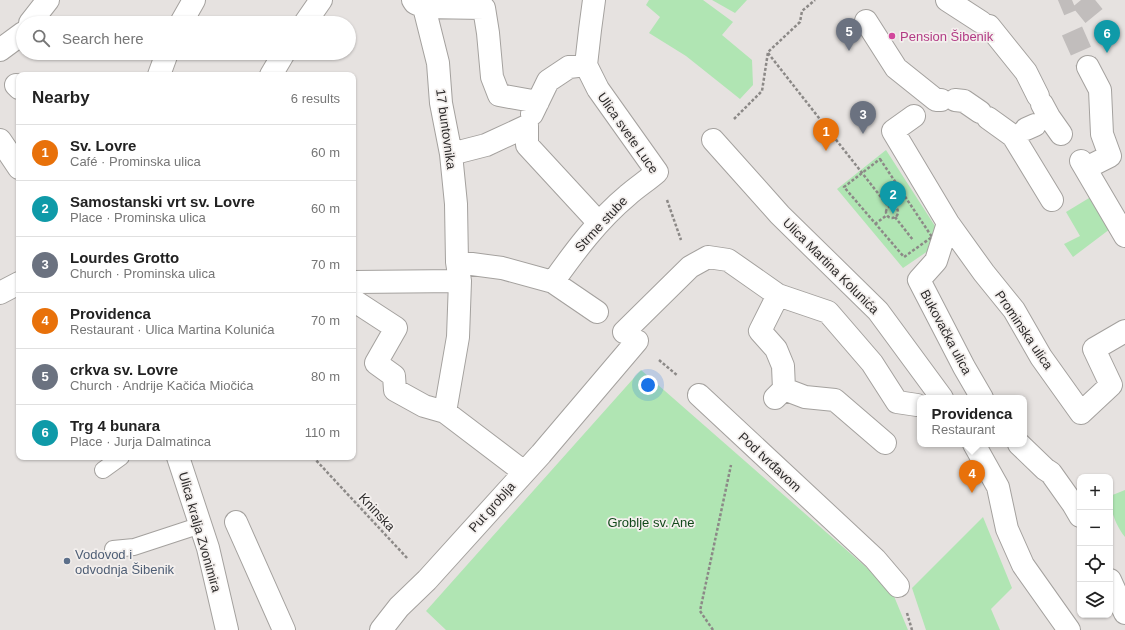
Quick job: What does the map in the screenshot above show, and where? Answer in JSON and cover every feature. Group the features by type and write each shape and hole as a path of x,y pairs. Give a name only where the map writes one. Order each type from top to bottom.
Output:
{"street":[{"path":"35,16 48,0"},
{"path":"185,16 194,0"},
{"path":"310,16 321,0"},
{"path":"594,0 586,65 569,66 548,81 527,126 527,145 599,223"},
{"path":"947,0 985,24 1026,72 1049,117 1074,152 1125,236"},
{"path":"417,3 484,8 492,77 499,95 538,102"},
{"name":"17 buntovnika","path":"417,3 438,63 441,103 450,154 456,204 458,336 445,412"},
{"path":"866,21 896,68 936,100 964,101 1013,136 1052,200"},
{"path":"0,50 16,37"},
{"path":"160,72 164,60"},
{"path":"273,72 280,60"},
{"name":"Ulica svete Luce","path":"586,65 598,89 658,172"},
{"path":"1074,152 1110,156 1102,134 1100,90 1088,67"},
{"name":"Prominska ulica","path":"914,116 893,131 948,223 984,273 1014,310 1041,357 1081,413 1111,385 1094,349 1125,331"},
{"path":"450,154 486,145 527,126"},
{"path":"0,140 16,164"},
{"name":"Ulica Martina Kolunića","path":"713,140 780,214 878,311 940,395"},
{"name":"Strme stube","path":"552,282 599,223 627,196 658,172"},
{"name":"Bukovačka ulica","path":"948,223 936,260 919,280 980,395"},
{"path":"630,336 690,267 708,256 728,260 778,295 828,312 872,363 897,402 917,405"},
{"path":"356,282 502,268 552,282 597,312"},
{"path":"0,293 16,285"},
{"path":"778,295 760,331 776,349 783,366 779,394 835,400 885,443"},
{"path":"356,302 396,328 376,363 394,376 395,390 424,406 445,412 524,472"},
{"name":"Put groblja","path":"381,630 399,607 427,580 602,384 630,336"},
{"name":"Pod tvrđavom","path":"699,395 875,559 898,586"},
{"path":"976,447 998,487 1007,529 1023,564 1069,630"},
{"path":"1022,447 1045,470 1052,473 1077,511"},
{"name":"Ulica kralja Zvonimira","path":"179,460 208,548 227,630"},
{"path":"236,522 284,630"},
{"path":"1111,582 1125,613"}],"lane":[{"path":"103,470 117,460"},
{"path":"113,549 134,547 201,525"}],"path":[{"path":"713,140 762,91 768,52 800,22 802,11 815,0"},
{"path":"768,52 888,206"},
{"name":"Ulica svete Luce","path":"658,172 690,267"},
{"path":"863,173 844,187 904,257 918,246"},
{"path":"886,215 886,209 888,206"},
{"path":"888,206 894,206 896,208 898,211 895,216"},
{"path":"875,224 886,215"},
{"path":"886,215 889,217 895,216"},
{"path":"895,216 913,240"},
{"path":"630,336 699,395"},
{"path":"713,630 700,611 734,452 745,439"},
{"name":"Kninska","path":"316,460 427,580"}],"green space":[{"path":"649,0 703,0 733,22 722,35 752,60 753,85 740,99 686,56 649,33 660,17 646,5"},
{"path":"712,0 747,0 735,13"},
{"path":"886,150 944,240 903,268 837,189"},
{"path":"1094,195 1110,229 1073,257 1064,244 1080,236 1066,212"},
{"name":"Groblje sv. Ane","path":"641,370 891,589 908,630 446,630 426,611"},
{"path":"1125,490 1125,537 1114,518 1113,495"},
{"path":"983,517 1012,588 991,609 1000,630 926,630 912,588"}],"tunnel":[{"path":"1060,5 1072,0"},
{"path":"1081,0 1094,16"},
{"path":"1072,31 1088,67"}],"place":[{"name":"Pension Šibenik","path":"892,36"},
{"name":"crkva sv. Lovre","path":"849,51"},
{"name":"Trg 4 bunara","path":"1107,53"},
{"name":"Lourdes Grotto","path":"863,134"},
{"name":"Sv. Lovre","path":"826,151"},
{"name":"Samostanski vrt sv. Lovre","path":"893,214"},
{"name":"Providenca","path":"972,493"},
{"name":"Vodovod i odvodnja Šibenik","path":"67,561"}]}
